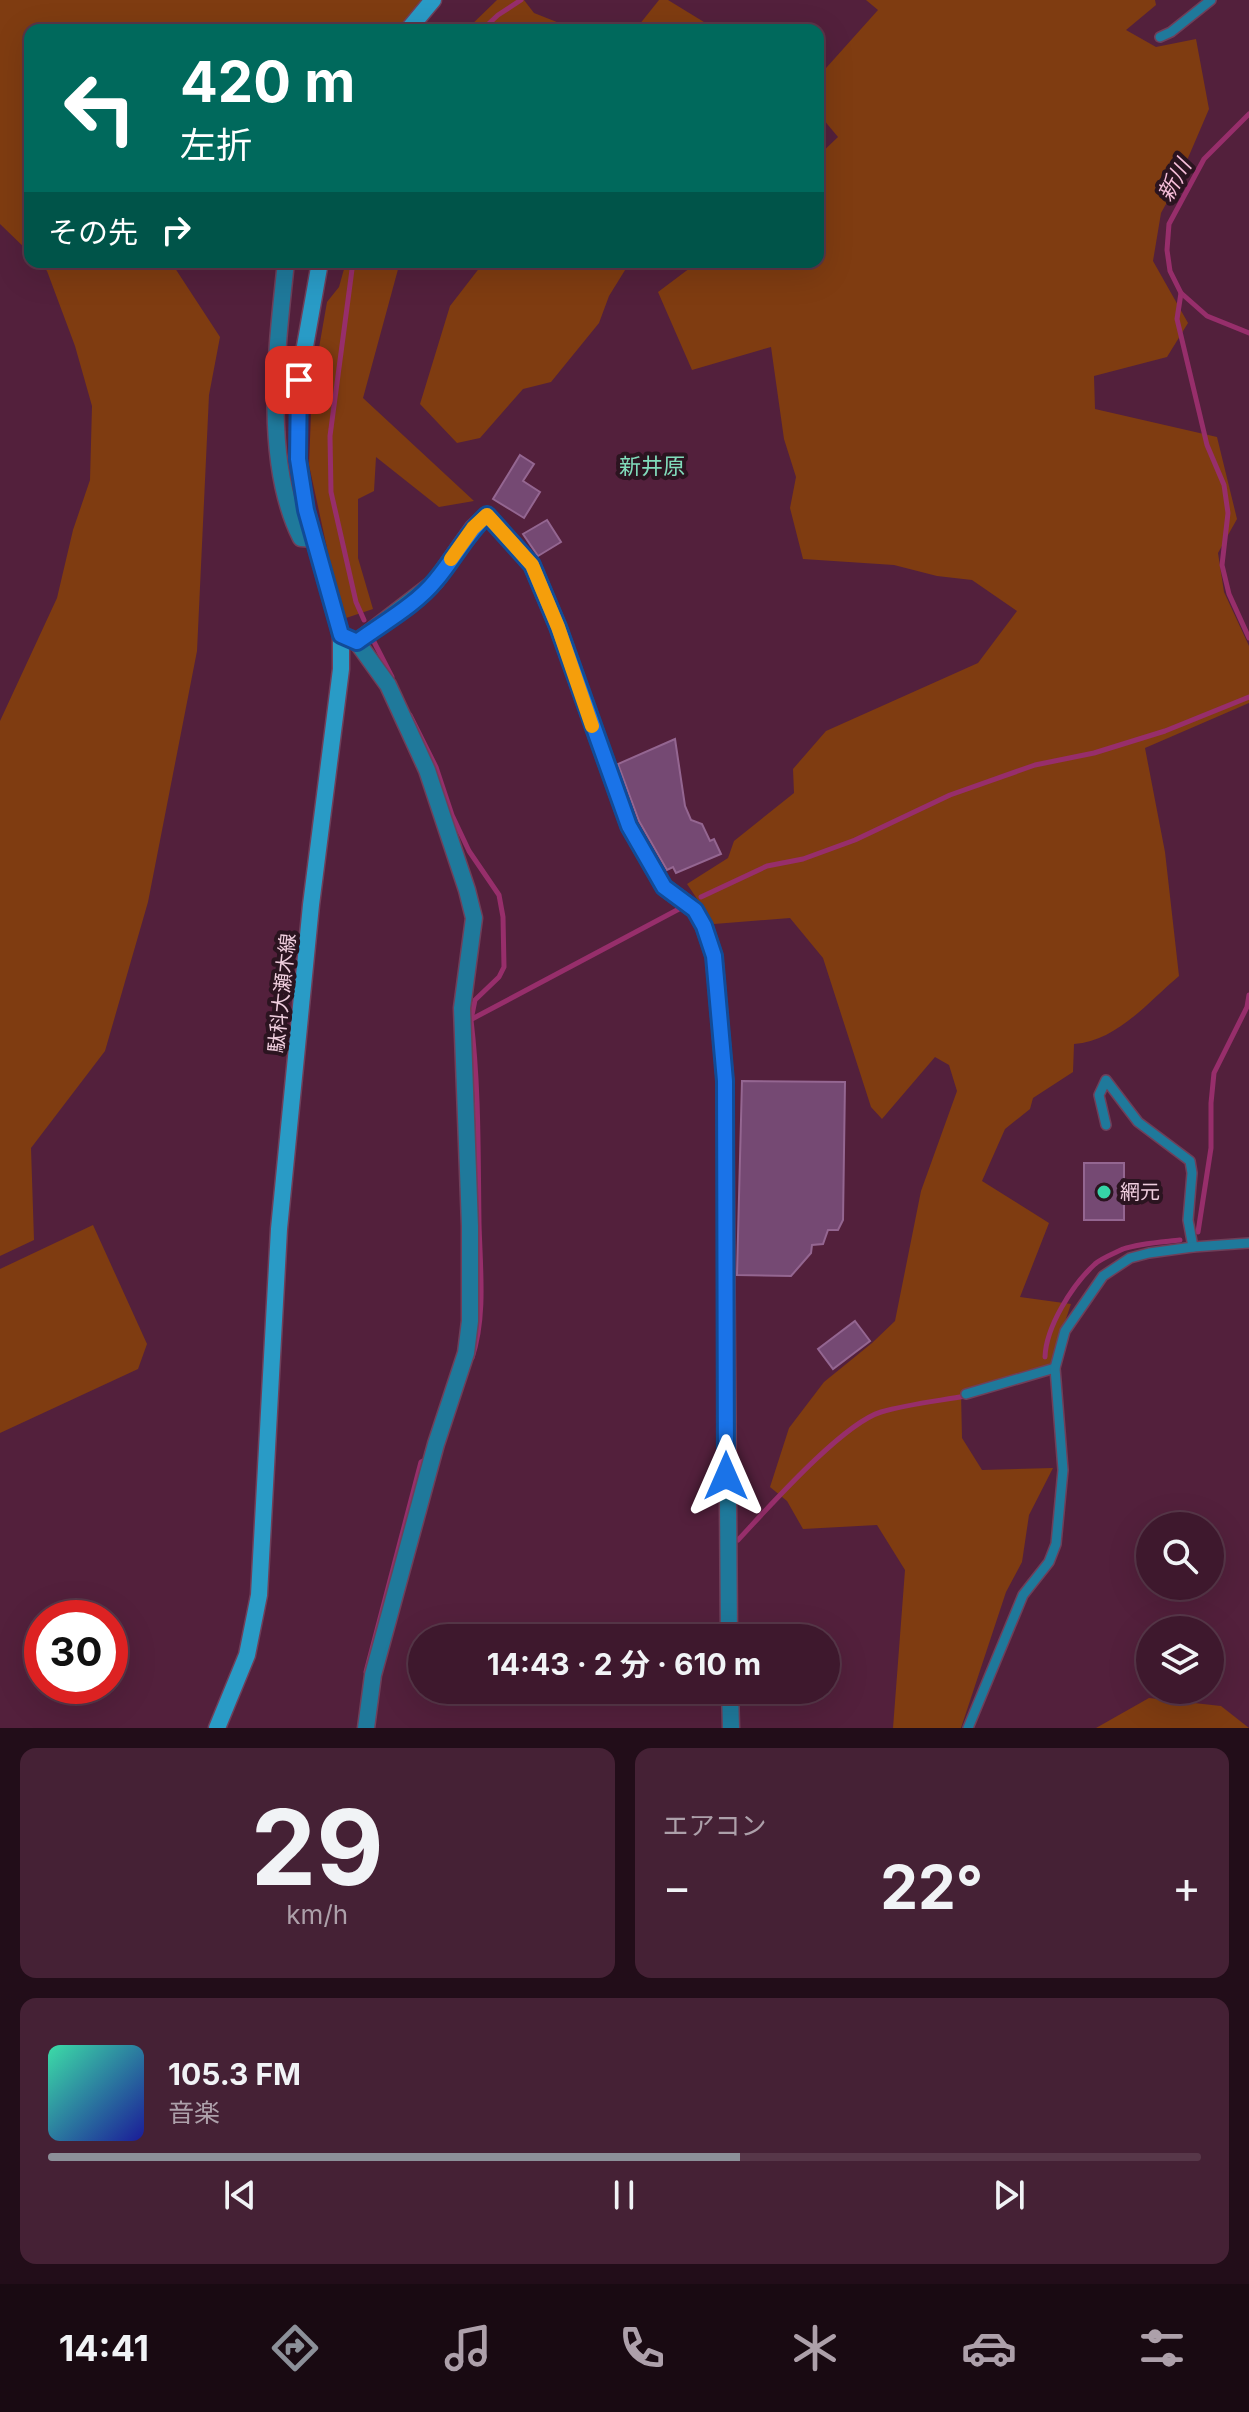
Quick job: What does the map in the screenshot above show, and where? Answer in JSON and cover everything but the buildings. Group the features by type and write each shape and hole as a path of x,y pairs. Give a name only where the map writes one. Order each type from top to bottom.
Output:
{"main road":[{"path":"413,24 433,0"},
{"name":"駄科大瀬木線","path":"217,1728 247,1655 259,1595 279,1229 311,905 341,669 341,635 306,510 298,459 299,380 319,268"}],"street":[{"path":"285,268 275,364 279,459 293,522 301,538 314,539"},
{"path":"357,642 435,582 473,528 487,515 532,565 558,627 629,826 643,853 664,887 695,910 704,926 714,956 725,1081 729,1624"},
{"path":"341,635 357,642 388,685 427,770 474,918 462,1008 470,1226 470,1321 466,1353 436,1444 373,1675 366,1728"},
{"path":"730,1704 731,1728"}],"lane":[{"path":"1160,37 1171,32 1211,0"},
{"path":"1106,1125 1099,1095 1106,1080 1138,1122 1190,1161 1192,1173 1188,1220 1193,1247"},
{"path":"968,1728 1023,1595 1049,1562 1056,1544 1063,1470 1055,1368 1065,1331 1103,1276 1139,1255 1249,1243"},
{"path":"966,1394 1055,1368"}],"shaded area":[{"path":"0,0 423,0 403,24 24,24 24,247 0,224"},
{"path":"497,0 524,0 534,13 562,24 472,24"},
{"path":"659,0 668,0 707,24 640,24"},
{"path":"866,0 1155,0 1156,5 1126,30 1156,47 1196,39 1209,109 1161,213 1153,261 1188,323 1167,357 1094,376 1095,409 1217,437 1237,519 1218,553 1224,592 1249,646 1249,703 1145,748 1165,852 1179,976 1118,1028 1104,1036 1074,1044 1073,1072 1033,1098 1030,1109 1005,1129 982,1181 1049,1223 1020,1297 1071,1304 1050,1366 961,1393 962,1438 982,1470 1053,1468 1029,1515 1022,1562 1006,1592 961,1728 893,1728 905,1570 877,1525 803,1529 787,1501 770,1487 789,1428 824,1382 895,1321 921,1191 957,1091 949,1065 935,1057 882,1119 871,1107 823,958 790,918 714,924 687,884 728,858 734,841 794,793 793,769 826,731 978,663 1017,611 972,580 937,576 894,565 803,559 790,508 796,477 784,439 771,347 692,370 658,292 690,268 824,268 824,150 838,137 824,120 824,70 878,10"},
{"path":"44,268 175,268 220,337 209,395 197,651 148,902 105,1051 31,1148 34,1240 0,1256 0,721 57,598 73,530 90,480 92,406 75,346"},
{"path":"344,268 398,268 363,398 474,501 439,507 376,457 374,491 358,499 358,558 373,609 346,618 309,465 312,388 327,302 339,287"},
{"path":"479,268 626,268 609,296 599,323 551,382 523,389 480,438 457,443 420,404 450,306"},
{"path":"93,1225 147,1344 138,1369 0,1433 0,1269"},
{"path":"1138,1704 1203,1704 1221,1706 1249,1728 1096,1728"}],"waterway":[{"path":"488,24 521,0"},
{"name":"新川","path":"1249,114 1204,159 1169,224 1167,250 1170,271 1181,293 1207,316 1249,333"},
{"path":"352,268 330,436 331,492 356,602 364,620"},
{"path":"1181,293 1177,319 1207,445 1224,485 1228,513 1222,565 1229,594 1249,638"},
{"path":"371,636 392,677"},
{"path":"701,897 767,866 803,859 855,840 950,795 1035,765 1094,753 1165,731 1249,697"},
{"path":"410,715 436,767 452,815 469,851 499,895 503,917 504,967 499,977 475,1000 471,1020 477,1096 481,1291 479,1325 472,1358"},
{"path":"472,1019 679,909"},
{"path":"1198,1232 1211,1148 1214,1073 1247,1007 1249,995"},
{"path":"1045,1357 1055,1320 1078,1283 1095,1264 1130,1247 1180,1240"},
{"path":"738,1540 806,1468 865,1420 891,1409 966,1396"},
{"path":"366,1672 421,1462 429,1458"}],"slow traffic":[{"path":"451,559 473,528 487,515 532,565 558,627 592,726"}],"place":[{"name":"網元","path":"1104,1192"}],"district":[{"name":"新井原","path":"652,466"}],"route":[{"path":"299,380 298,459 306,510 341,635 357,642 413,601 435,582 473,528 487,515 532,565 558,627 629,826 650,867 664,887 695,910 704,926 714,956 725,1081 726,1476"}]}
